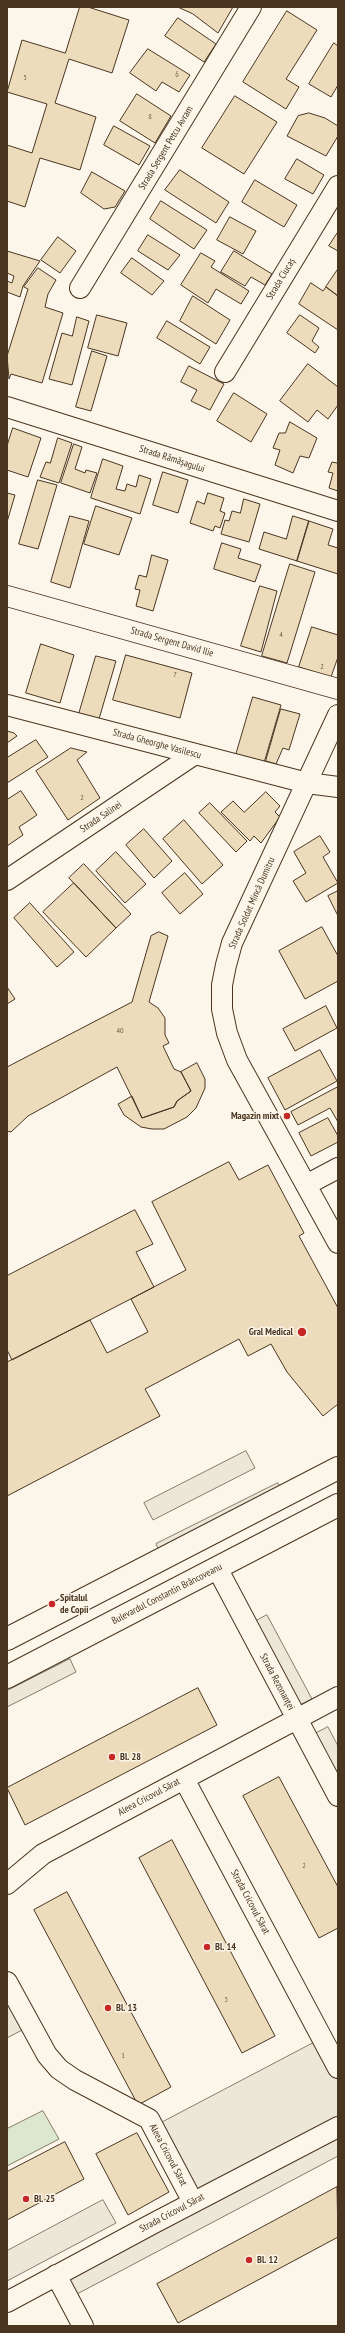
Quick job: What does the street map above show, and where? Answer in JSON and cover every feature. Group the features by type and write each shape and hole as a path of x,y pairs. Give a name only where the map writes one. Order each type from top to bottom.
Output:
{"main road":[{"path":"7,1639 338,1468"},
{"name":"Bulevardul Constantin Brâncoveanu","path":"7,1677 332,1508 311,1482"}],"street":[{"name":"Strada Sergent Petcu Avram","path":"80,288 251,7"},
{"name":"Strada Ciucaș","path":"225,372 338,186"},
{"name":"Strada Rămășagului","path":"7,407 338,511"},
{"name":"Strada Sergent David Ilie","path":"7,596 338,689"},
{"name":"Strada Gheorghe Vasilescu","path":"7,705 307,783 338,787"},
{"name":"Strada Soldat Mincă Dumitru","path":"338,716 232,943 222,985 222,1009 226,1034 237,1060 338,1243"},
{"name":"Strada Salinei","path":"7,880 196,754"},
{"path":"306,1185 338,1168"},
{"name":"Strada Rezonanței","path":"217,1568 338,1796"},
{"name":"Aleea Cricovul Sărat","path":"7,1884 42,1854 338,1697"},
{"name":"Strada Cricovul Sărat","path":"184,1779 338,2068"},
{"name":"Aleea Cricovul Sărat","path":"7,1982 47,2055 59,2069 75,2080 149,2119 193,2202"},
{"name":"Strada Cricovul Sărat","path":"7,2302 193,2202 338,2127"},
{"path":"56,2275 83,2326"}],"green space":[{"path":"43,2111 59,2139 7,2166 7,2129"}],"shaded area":[{"path":"246,1451 255,1468 153,1520 144,1503"},
{"path":"278,1483 283,1494 161,1555 156,1544"},
{"path":"267,1615 312,1699 292,1709 247,1626"},
{"path":"70,1659 76,1672 7,1707 7,1691"},
{"path":"328,1727 338,1746 338,1796 307,1738"},
{"path":"7,2001 22,2030 7,2038"},
{"path":"319,2040 338,2077 338,2156 77,2294 66,2275 202,2203 161,2123"},
{"path":"103,2200 116,2223 7,2281 7,2251"}],"building":[{"path":"80,7 88,7 129,20 112,73 69,59 55,103 96,117 80,170 40,158 25,207 7,201 7,145 32,153 47,104 7,92 22,40 65,53"},
{"path":"178,7 233,7 218,33 193,14"},
{"path":"287,11 317,30 286,79 299,87 286,109 243,82"},
{"path":"178,18 216,44 204,62 165,36"},
{"path":"334,43 338,46 338,85 331,97 309,84"},
{"path":"148,49 190,75 179,92 162,82 156,91 130,73"},
{"path":"137,94 171,116 155,143 120,121"},
{"path":"235,96 277,122 244,174 202,148"},
{"path":"309,113 325,118 338,126 338,136 326,156 287,136 298,116"},
{"path":"114,126 150,146 139,165 104,145"},
{"path":"297,159 324,175 313,194 285,179"},
{"path":"180,170 229,202 216,223 165,190"},
{"path":"92,172 125,191 115,207 104,209 81,193"},
{"path":"255,180 297,205 284,227 242,202"},
{"path":"161,201 207,230 194,249 150,219"},
{"path":"230,217 256,231 243,254 217,240"},
{"path":"338,232 338,251 329,246"},
{"path":"148,235 180,255 168,270 138,251"},
{"path":"58,237 76,251 60,273 41,260"},
{"path":"7,251 40,261 23,286 20,297 7,292 7,281 12,283 14,276 7,273"},
{"path":"234,251 272,274 265,285 251,277 245,286 221,272"},
{"path":"201,253 215,261 211,267 249,291 241,304 216,289 208,303 181,285"},
{"path":"132,258 164,281 152,295 121,273"},
{"path":"38,268 56,280 48,294 45,307 63,313 42,383 11,374 9,379 7,356 28,289 24,287"},
{"path":"338,269 338,296 326,287"},
{"path":"311,283 323,291 326,287 338,296 338,330 299,304"},
{"path":"193,296 230,320 216,344 180,321"},
{"path":"97,315 127,323 118,356 88,348"},
{"path":"300,315 319,328 312,341 319,347 315,353 287,333"},
{"path":"77,317 89,321 72,385 49,379 62,333 72,336"},
{"path":"167,321 210,347 200,364 157,338"},
{"path":"92,351 107,356 91,411 76,407"},
{"path":"308,364 338,387 338,405 328,419 317,410 308,422 280,401"},
{"path":"189,366 224,384 210,410 191,401 197,390 181,382"},
{"path":"234,393 267,414 251,442 217,421"},
{"path":"290,422 317,438 309,458 300,456 293,473 275,465 280,450 273,448 279,433 285,433"},
{"path":"13,428 41,438 28,477 7,470 7,446"},
{"path":"58,438 72,443 59,483 40,477 46,462 50,463"},
{"path":"74,444 82,447 75,469 85,473 86,470 97,473 90,493 61,483"},
{"path":"103,459 123,466 116,489 125,491 127,484 136,487 139,475 151,479 140,514 91,498"},
{"path":"338,460 338,491 329,488 333,473 328,472 332,462 337,463"},
{"path":"163,472 188,480 178,513 153,505"},
{"path":"38,480 57,485 38,549 19,544"},
{"path":"7,493 15,495 7,522"},
{"path":"208,493 224,498 220,511 225,513 220,528 215,526 213,531 190,523 197,501 204,504"},
{"path":"244,499 260,504 249,542 221,534 225,520 229,521 232,511 240,513"},
{"path":"96,506 132,518 119,555 84,544"},
{"path":"70,516 89,521 70,588 51,582"},
{"path":"293,516 309,521 297,561 259,549 264,532 286,539"},
{"path":"309,521 333,529 328,545 338,548 338,574 297,561"},
{"path":"222,543 241,549 238,558 261,565 255,582 214,569"},
{"path":"152,555 168,560 153,611 136,606 140,590 135,589 139,575 146,577"},
{"path":"290,564 315,572 287,663 262,656"},
{"path":"260,586 277,591 261,652 241,646"},
{"path":"312,627 338,635 338,657 331,677 299,667"},
{"path":"41,644 74,655 60,703 26,693"},
{"path":"126,655 192,673 180,718 113,700"},
{"path":"96,656 116,661 99,719 79,714"},
{"path":"253,697 281,705 264,763 236,755"},
{"path":"281,709 300,714 289,750 283,748 276,764 266,761"},
{"path":"7,731 14,733 17,736 7,743"},
{"path":"36,740 48,757 7,783 7,758"},
{"path":"71,748 87,752 77,760 100,798 68,820 36,771"},
{"path":"21,791 37,815 19,827 23,835 7,846 7,800"},
{"path":"266,792 280,806 275,812 280,817 261,843 254,836 250,841 221,812 233,801 244,812"},
{"path":"210,803 247,841 236,852 199,813"},
{"path":"184,820 223,865 202,884 163,839"},
{"path":"144,829 172,861 154,878 126,845"},
{"path":"320,836 330,852 323,857 338,883 306,902 293,881 306,873 294,852"},
{"path":"116,852 146,884 125,903 96,871"},
{"path":"84,864 131,914 116,928 69,878"},
{"path":"185,873 203,894 180,914 162,893"},
{"path":"74,883 116,928 86,957 43,912"},
{"path":"338,891 338,916 328,896"},
{"path":"30,903 74,952 57,967 14,918"},
{"path":"322,927 338,956 338,981 305,999 279,951"},
{"path":"159,932 168,936 149,1002 158,1008 165,1018 165,1035 169,1043 163,1046 174,1069 181,1072 191,1091 177,1101 174,1107 142,1118 117,1067 28,1116 11,1132 7,1131 7,1067 132,1002 151,936"},
{"path":"7,987 15,999 7,1004"},
{"path":"326,1006 337,1028 295,1051 283,1029"},
{"path":"320,1050 337,1081 285,1110 268,1078"},
{"path":"197,1063 205,1079 205,1088 196,1108 187,1117 164,1129 152,1129 141,1127 124,1115 118,1104 132,1096 142,1118 174,1107 177,1101 191,1091 181,1072"},
{"path":"338,1087 338,1122 330,1108 298,1125 291,1112"},
{"path":"328,1118 338,1136 338,1142 311,1156 299,1133"},
{"path":"229,1162 239,1180 268,1165 304,1233 299,1236 338,1308 338,1404 323,1416 287,1372 271,1344 248,1356 239,1339 145,1389 160,1416 7,1496 7,1362 90,1320 107,1353 148,1332 131,1299 186,1270 152,1202"},
{"path":"135,1210 153,1244 136,1252 154,1287 12,1360 7,1350 7,1276"},
{"name":"Bl. 28","path":"198,1688 217,1725 25,1825 7,1788"},
{"path":"279,1777 338,1887 338,1928 319,1938 243,1796"},
{"name":"Bl. 14","path":"172,1840 275,2036 242,2053 139,1858"},
{"name":"Bl. 13","path":"67,1892 171,2087 138,2105 34,1910"},
{"path":"137,2133 169,2192 128,2215 96,2154"},
{"name":"Bl. 25","path":"65,2142 84,2179 7,2220 7,2172"},
{"name":"Bl. 12","path":"337,2187 338,2237 178,2323 157,2284"}],"place":[{"name":"Magazin mixt","path":"287,1116"},
{"name":"Gral Medical","path":"302,1332"},
{"name":"Spitalul de Copii","path":"52,1604"},
{"name":"Bl. 28","path":"112,1757"},
{"name":"Bl. 14","path":"207,1947"},
{"name":"Bl. 13","path":"108,2008"},
{"name":"Bl. 25","path":"26,2199"},
{"name":"Bl. 12","path":"249,2260"}]}
